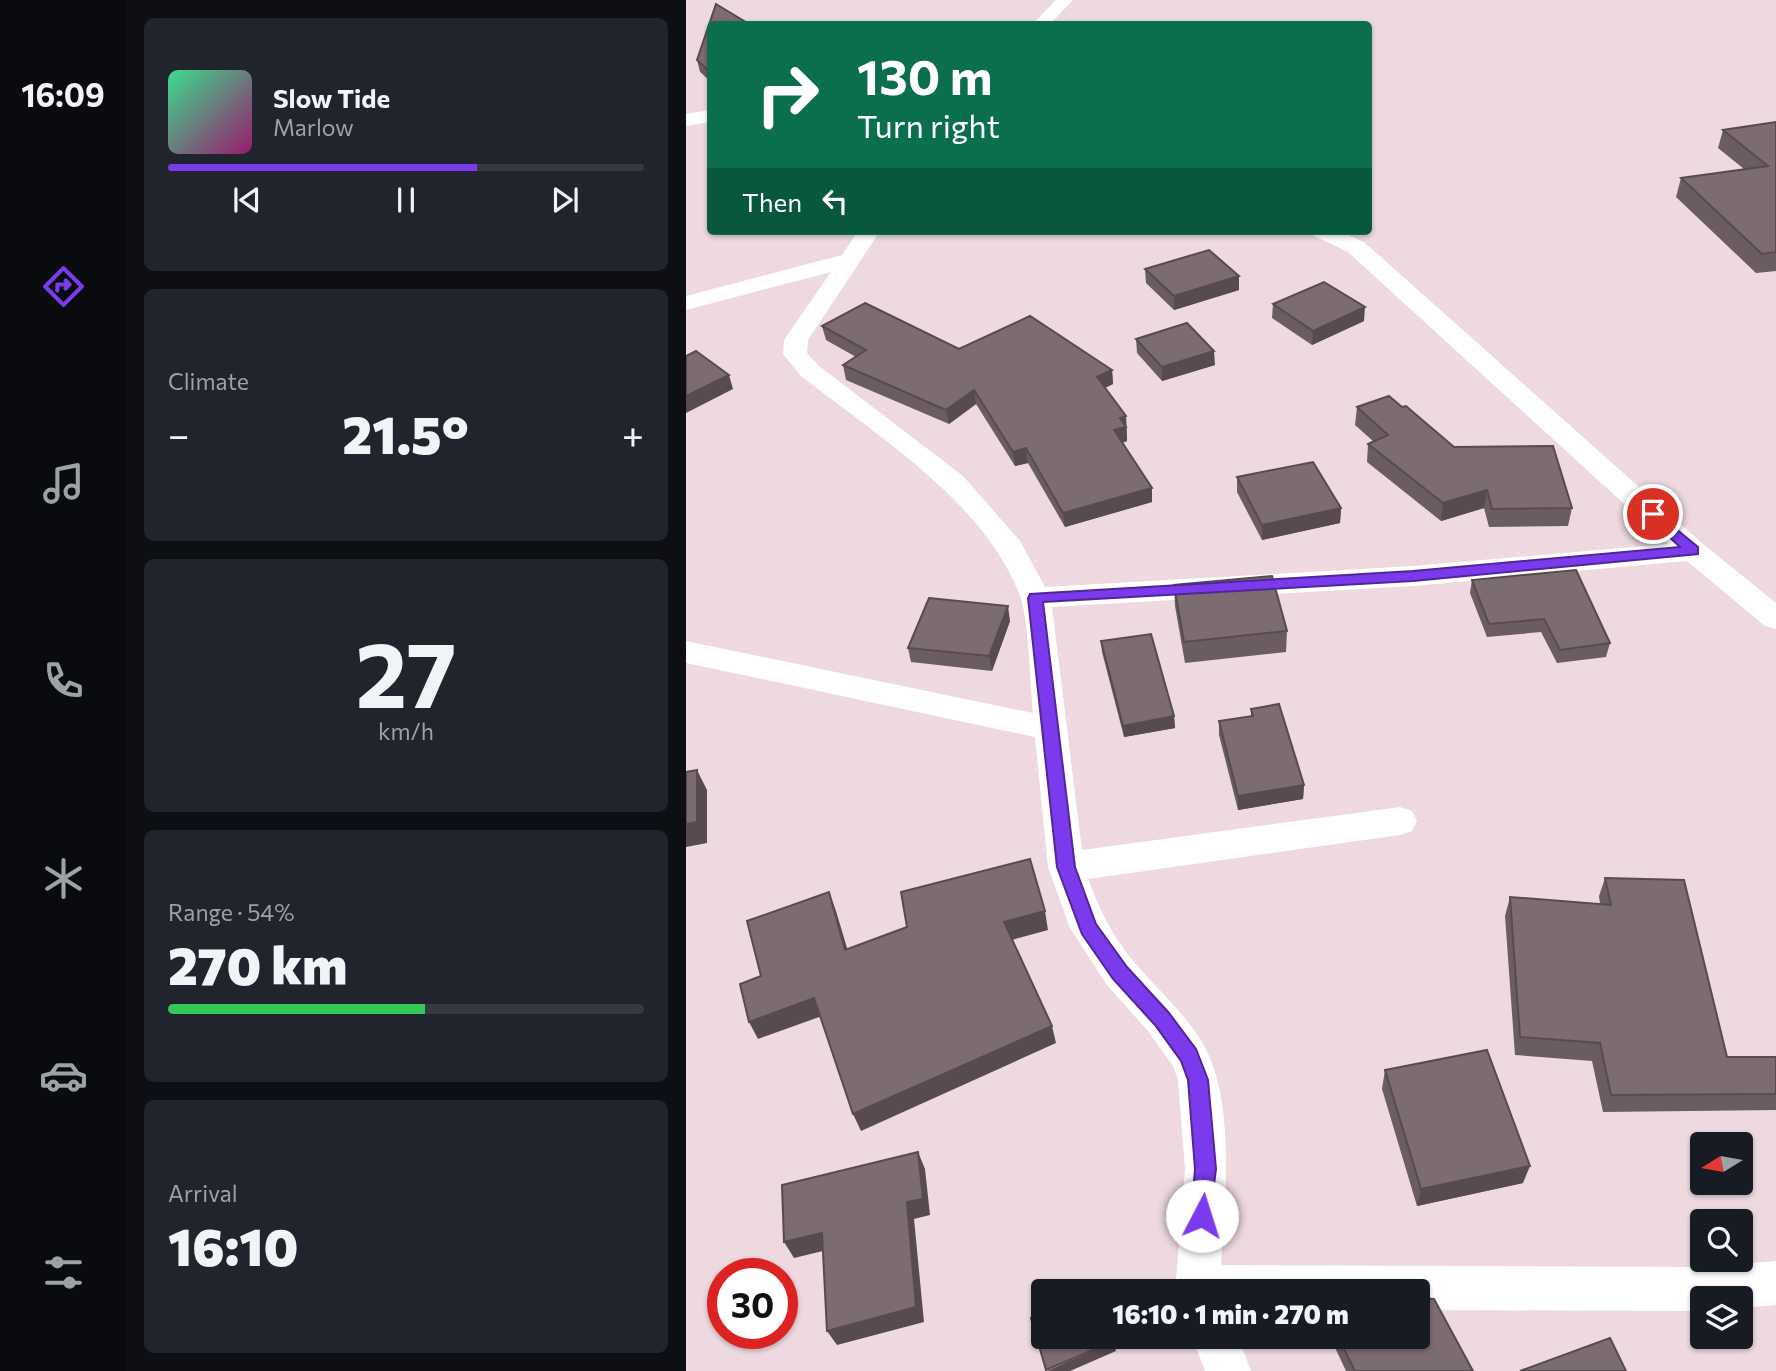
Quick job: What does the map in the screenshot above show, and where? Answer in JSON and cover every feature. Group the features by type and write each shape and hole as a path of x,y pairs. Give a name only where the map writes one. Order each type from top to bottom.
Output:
{"street":[{"path":"1044,21 1065,0"},
{"path":"686,120 707,116"},
{"path":"866,235 796,340 795,354 810,372 953,482 1010,548 1035,598 1066,867 1088,928 1120,973 1162,1019 1189,1056 1198,1080 1206,1169 1198,1279"},
{"path":"1330,235 1356,247 1693,551 1776,619"},
{"path":"686,303 849,260"},
{"path":"1035,598 1413,576 1693,551"},
{"path":"686,652 1048,729"},
{"path":"1066,867 1401,821"},
{"path":"1430,1289 1704,1290 1776,1283"},
{"path":"1220,1349 1228,1371"}],"building":[{"path":"716,4 744,21 710,21"},
{"path":"707,31 707,69 697,60"},
{"path":"1776,122 1776,252 1762,254 1681,178 1768,166 1723,130"},
{"path":"1209,250 1239,276 1174,296 1145,269"},
{"path":"1324,282 1365,307 1313,331 1273,304"},
{"path":"865,303 959,349 1030,316 1112,370 1097,377 1126,416 1120,418 1126,427 1114,430 1152,488 1063,513 1026,448 1013,452 974,390 946,410 843,365 866,350 822,326"},
{"path":"1187,323 1214,351 1162,367 1136,339"},
{"path":"696,351 729,375 686,396 686,356"},
{"path":"1389,396 1402,407 1406,406 1454,447 1553,446 1572,508 1492,509 1487,490 1443,503 1368,444 1388,435 1357,407"},
{"path":"1313,462 1341,508 1262,525 1237,477"},
{"path":"1576,570 1610,643 1560,650 1544,619 1489,624 1472,580"},
{"path":"1272,576 1287,631 1184,642 1174,585"},
{"path":"929,598 1008,606 989,656 908,648"},
{"path":"1151,634 1174,716 1123,726 1101,641"},
{"path":"1279,704 1304,785 1238,796 1219,721 1253,716 1251,709"},
{"path":"697,770 697,822 686,824 686,772"},
{"path":"1030,859 1045,911 1004,922 1052,1026 853,1114 814,998 749,1022 740,984 761,976 747,921 829,892 845,950 907,927 901,892"},
{"path":"1605,878 1684,880 1727,1057 1776,1057 1776,1094 1611,1095 1600,1043 1520,1037 1510,897 1611,905"},
{"path":"1487,1050 1530,1166 1421,1189 1385,1070"},
{"path":"918,1152 923,1199 907,1202 916,1307 827,1331 822,1233 784,1242 782,1185"},
{"path":"1430,1299 1434,1299 1473,1371 1355,1371 1344,1349 1430,1349"},
{"path":"1610,1338 1626,1371 1520,1371"},
{"path":"1040,1349 1095,1349 1046,1370"}],"route":[{"path":"1202,1216 1206,1169 1198,1080 1189,1056 1162,1019 1120,973 1088,928 1066,867 1035,598 1413,576 1693,551 1653,514"}]}
